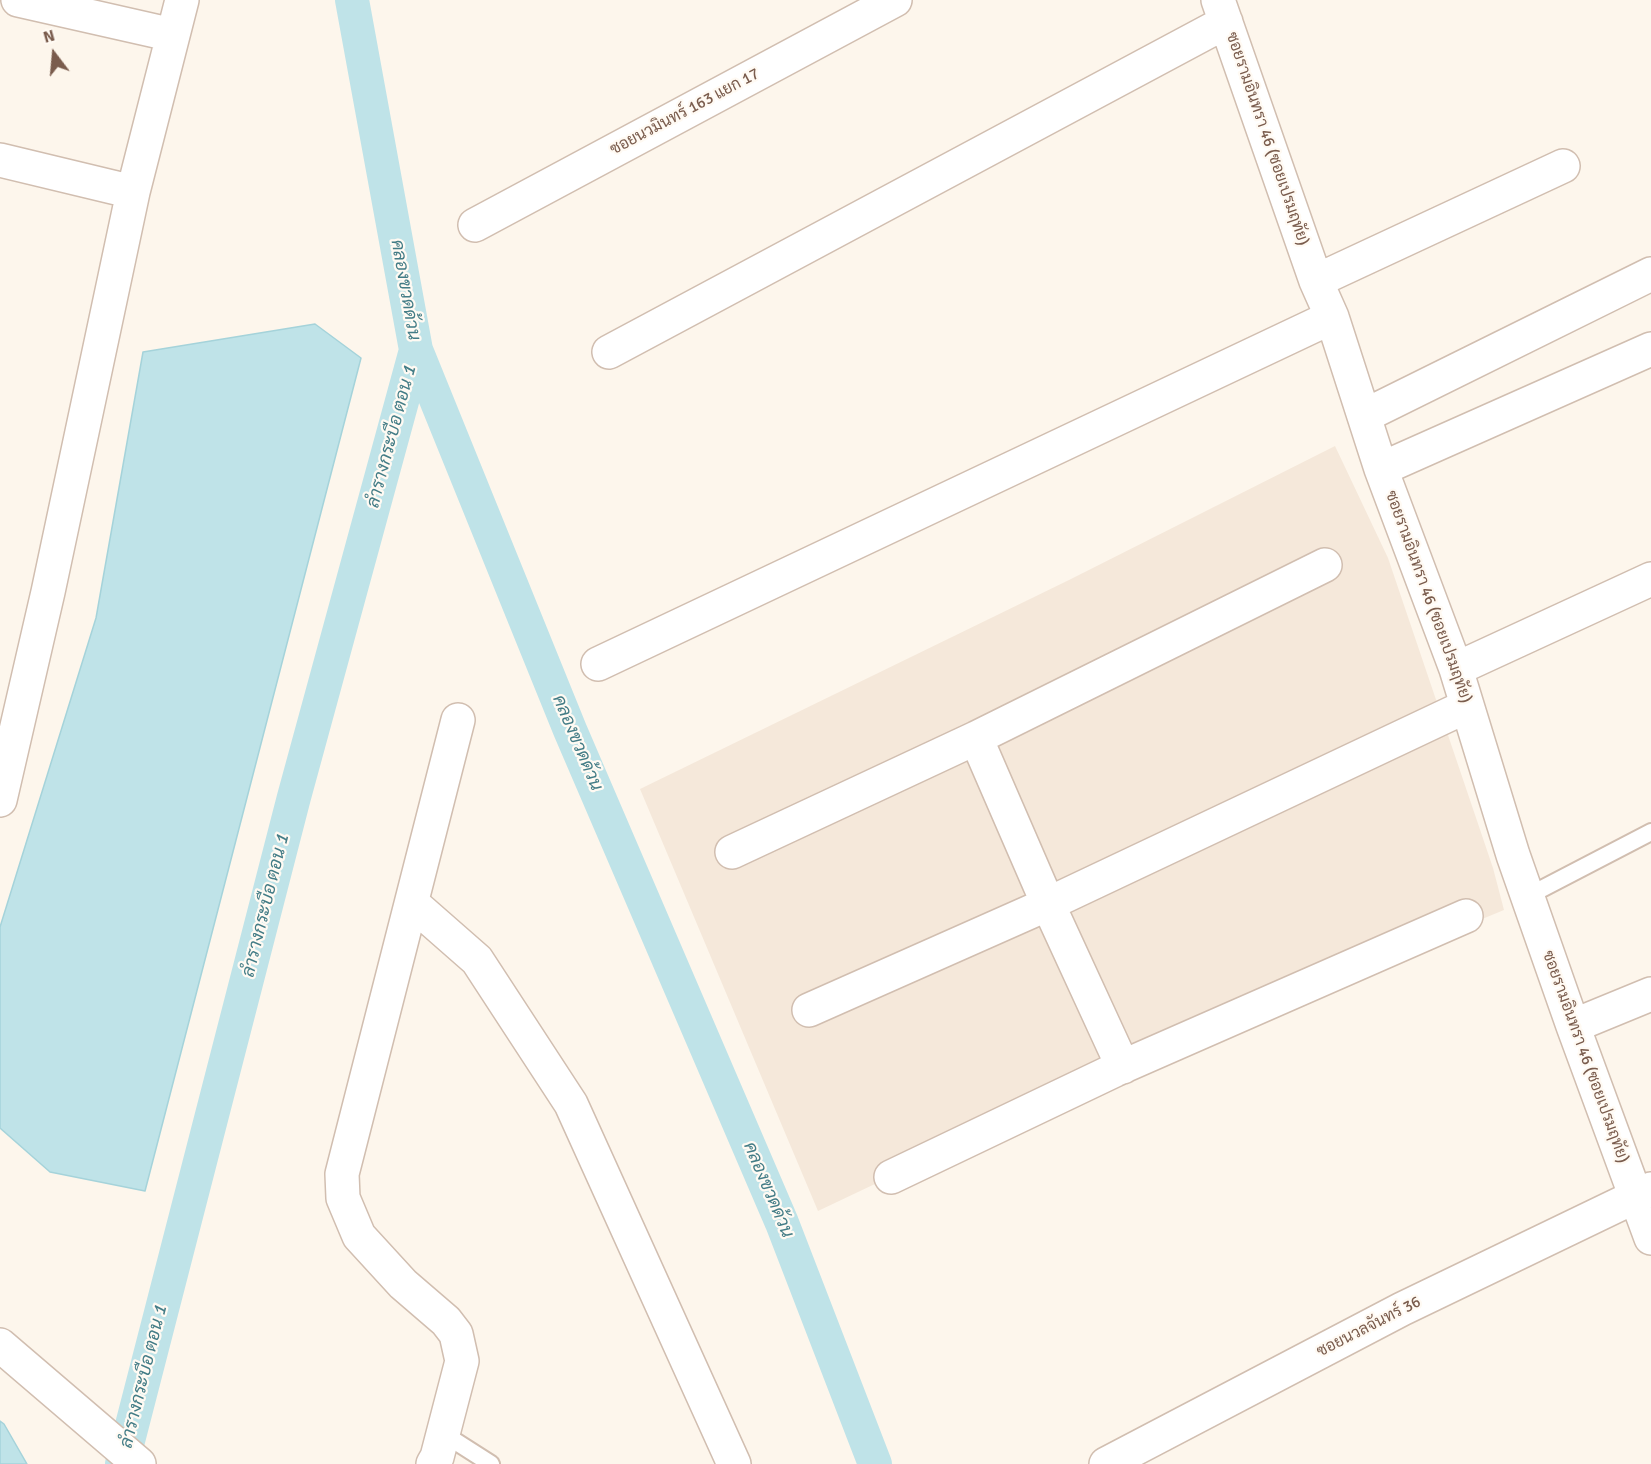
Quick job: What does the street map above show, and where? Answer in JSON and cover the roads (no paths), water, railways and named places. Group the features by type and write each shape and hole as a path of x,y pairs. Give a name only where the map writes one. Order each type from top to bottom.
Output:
{"street":[{"path":"18,0 173,35"},
{"path":"0,800 50,581 133,192 182,0"},
{"name":"ซอยนวมินทร์ 163 แยก 17","path":"475,225 895,0"},
{"path":"609,352 1222,11"},
{"name":"ซอยรามอินทรา 46 (ซอยเปรมฤทัย)","path":"1222,11 1316,281 1332,317 1381,469 1456,669 1528,896 1573,1026 1643,1192 1651,1238"},
{"path":"0,160 133,192"},
{"path":"1316,281 1563,166"},
{"path":"1364,416 1651,274"},
{"path":"598,664 1332,317"},
{"path":"1381,469 1651,349"},
{"path":"732,852 976,738 1325,565"},
{"path":"1456,669 1651,579"},
{"path":"809,1010 1048,904 1467,706"},
{"path":"438,1449 462,1361 456,1335 446,1321 403,1284 358,1236 343,1198 342,1174 458,720"},
{"path":"976,738 1048,904 1123,1067"},
{"path":"412,903 477,960 571,1104 734,1464"},
{"path":"891,1177 1123,1067 1466,916"},
{"path":"1573,1026 1651,994"},
{"name":"ซอยนวลจันทร์ 36","path":"1106,1464 1402,1309 1643,1192"},
{"path":"0,1345 138,1463"}],"lane":[{"path":"1528,896 1651,832"},
{"path":"438,1449 491,1464"}],"water":[{"path":"315,324 361,358 145,1191 50,1172 0,1128 0,927 96,618 143,352"},
{"path":"0,1421 4,1424 27,1464 0,1464"}],"waterway":[{"name":"คลองขวดด้วน","path":"352,0 416,350 570,730 782,1223 875,1464"},
{"name":"ลำรางกระบือ ตอน 1","path":"122,1464 294,797 416,350"}]}
